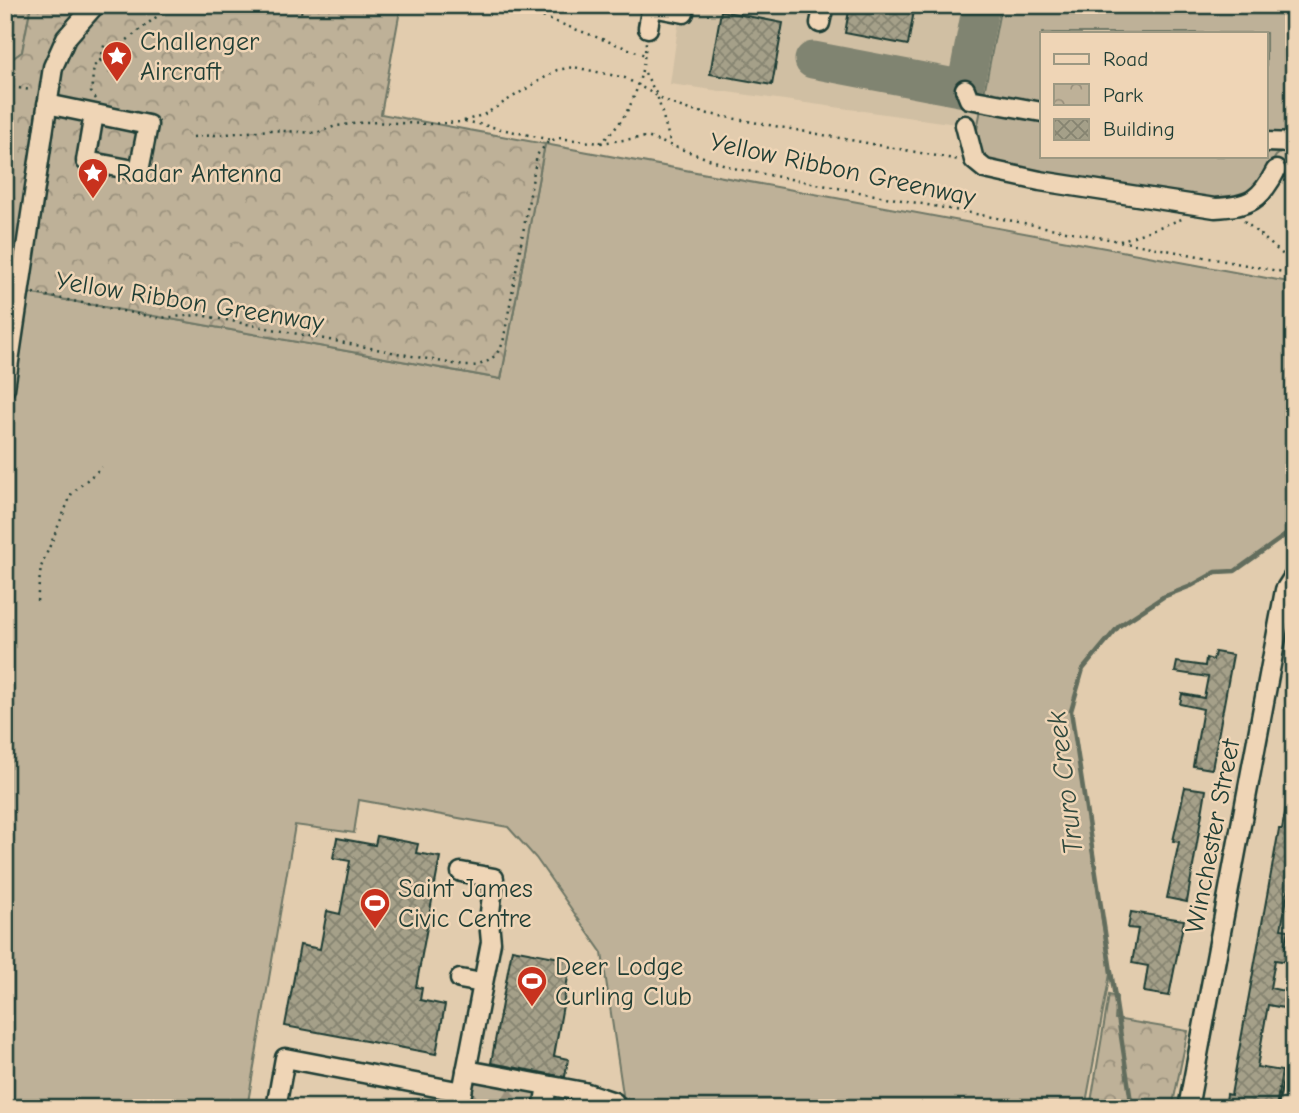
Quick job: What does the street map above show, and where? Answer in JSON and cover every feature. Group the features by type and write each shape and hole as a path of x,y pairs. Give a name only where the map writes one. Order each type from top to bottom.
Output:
{"street":[{"path":"5,387 22,292 53,67 66,38 94,5"},
{"path":"648,28 652,6 684,13"},
{"path":"965,89 969,99 1040,112"},
{"path":"47,104 97,109"},
{"path":"965,125 974,160 985,169 1040,181 1224,207 1245,206 1266,189 1276,170"},
{"path":"1268,142 1294,143"},
{"name":"Winchester Street","path":"1188,1108 1285,590 1294,576"},
{"path":"276,1108 285,1058 461,1100 491,943 489,921 494,878 461,872"},
{"path":"460,979 482,983"},
{"path":"466,1070 547,1086 615,1105"},
{"path":"1289,1108 1294,1079"},
{"path":"543,1108 547,1086"}],"path":[{"path":"510,5 645,55"},
{"path":"296,6 303,14"},
{"path":"97,109 91,92 94,66 169,7"},
{"path":"600,143 623,121 640,83 644,71 648,28"},
{"path":"100,61 105,42"},
{"path":"193,137 270,130 316,133 336,126 367,122 430,124 463,121 485,114 556,70 574,67 640,83 657,95 693,111 979,164"},
{"path":"644,71 657,95 671,145"},
{"path":"12,87 31,90"},
{"path":"463,121 551,140"},
{"name":"Yellow Ribbon Greenway","path":"22,292 166,319 187,314 200,315 464,366 480,366 496,355 504,339 539,151 551,140 566,138 600,143 647,137 737,169 1294,274"},
{"path":"5,187 15,194"},
{"path":"1224,207 1294,264"},
{"path":"5,212 12,213"},
{"path":"1120,242 1189,216"},
{"path":"37,601 41,567 72,494 102,467"}],"shaded area":[{"path":"681,5 1294,5 1294,172 1192,158 1268,158 1268,32 1040,32 1040,136 670,84"}],"green space":[{"path":"5,5 31,5 22,52 5,64"},
{"path":"31,5 401,5 381,114 545,144 501,379 22,292 5,387 5,64 22,52"},
{"path":"1001,5 1294,5 1294,143 1276,156 1249,198 1227,206 999,167 988,162 977,147 976,135"},
{"path":"545,144 1294,283 1294,516 1291,530 1235,571 1216,572 1191,586 1163,596 1119,626 1083,669 1071,711 1110,974 1085,1108 616,1108 614,1102 624,1101 602,953 536,858 508,827 359,800 354,833 295,825 247,1108 5,1108 5,388 22,292 501,379"},
{"path":"1109,995 1117,997 1115,1019 1188,1031 1172,1108 1090,1108"},
{"path":"479,1079 538,1090 539,1108 466,1108 470,1088"}],"building":[{"path":"850,5 915,5 908,45 845,33"},
{"path":"721,11 783,23 772,85 710,74"},
{"path":"1215,652 1233,655 1212,769 1193,766 1203,709 1180,704 1182,694 1204,698 1208,677 1175,672 1177,662 1205,666 1206,658 1213,660"},
{"path":"1185,787 1206,790 1187,902 1167,898 1179,842 1173,841"},
{"path":"1288,797 1294,797 1294,862 1281,929 1289,930 1285,946 1294,947 1294,963 1275,960 1270,988 1294,993 1294,1010 1268,1005 1257,1067 1282,1071 1276,1108 1225,1108 1227,1094 1231,1095 1279,829 1282,829"},
{"name":"Saint James Civic Centre","path":"377,836 418,844 416,853 440,857 416,987 422,988 420,1000 445,1005 436,1054 285,1026 300,945 320,949 327,911 340,914 350,861 333,858 337,838 375,845"},
{"path":"1131,912 1184,920 1169,996 1144,992 1148,966 1132,963 1138,929 1128,928"},
{"name":"Deer Lodge Curling Club","path":"512,949 571,960 554,1056 568,1059 565,1077 491,1063"}],"waterway":[{"name":"Truro Creek","path":"1132,1108 1071,711 1083,669 1119,626 1163,597 1216,572 1235,571 1294,529"}],"taxiway":[{"path":"813,60 965,89 981,5"}],"place":[{"name":"Challenger Aircraft","path":"117,83"},
{"name":"Radar Antenna","path":"93,200"},
{"name":"Saint James Civic Centre","path":"375,930"},
{"name":"Deer Lodge Curling Club","path":"532,1008"}]}
